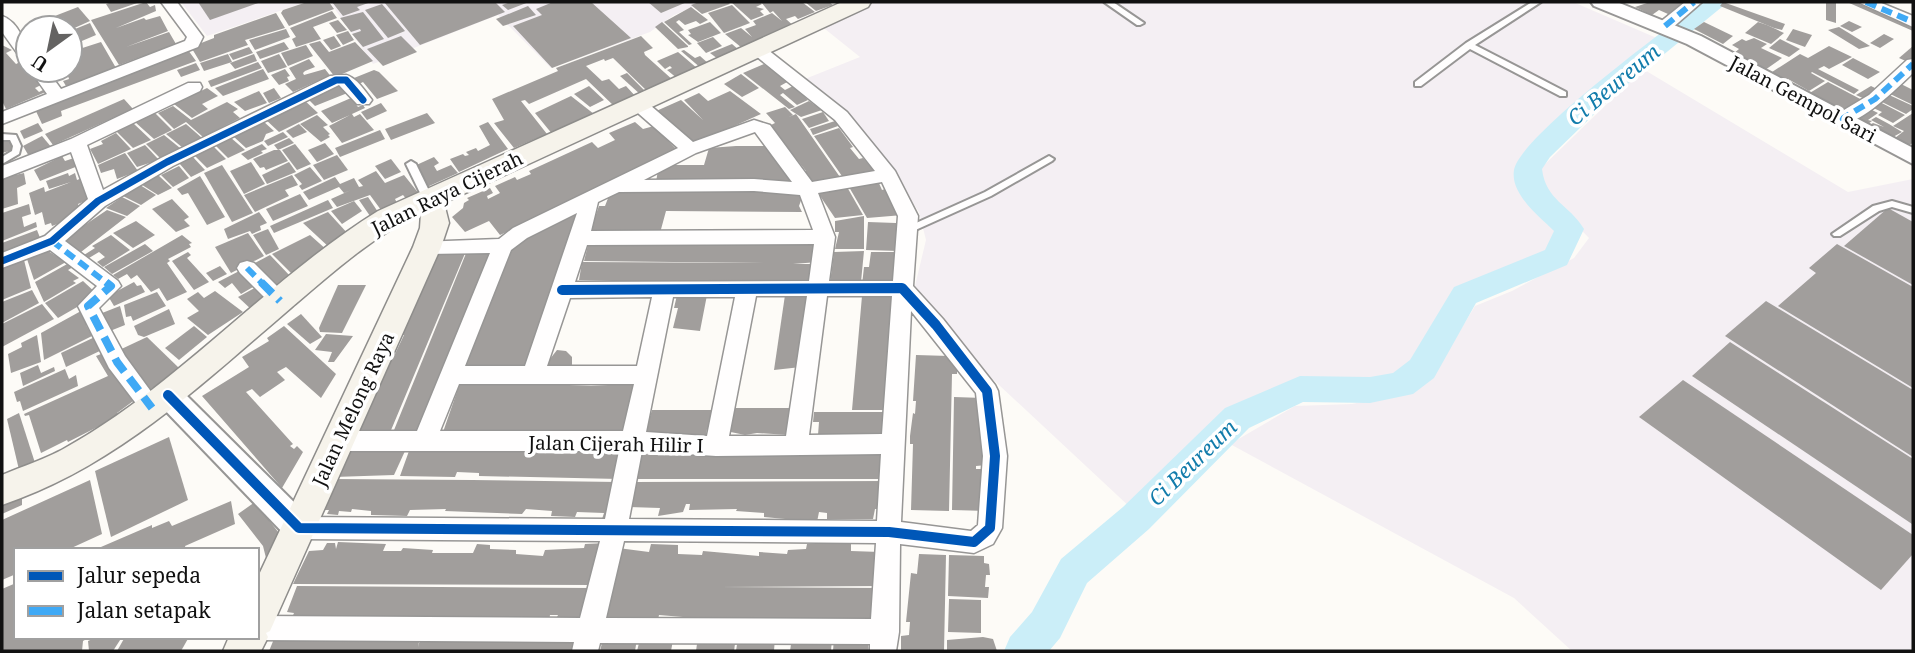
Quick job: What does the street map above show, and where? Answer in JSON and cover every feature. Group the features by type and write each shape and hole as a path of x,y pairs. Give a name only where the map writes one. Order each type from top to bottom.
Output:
{"main road":[{"name":"Jalan Raya Cijerah","path":"2,490 75,459 160,401 368,229 757,49 846,4"},
{"name":"Jalan Melong Raya","path":"259,612 271,567 299,528 427,247 436,221 436,210 429,199"}],"street":[{"path":"2,118 196,40 169,2"},
{"name":"Jalan Gempol Sari","path":"1601,2 1694,40 1913,157"},
{"path":"1665,26 1694,2"},
{"path":"1866,2 1913,22"},
{"path":"2,21 14,38"},
{"path":"259,628 587,641 884,641 902,288 908,230 906,208 888,175 841,116 757,49"},
{"path":"1840,120 1875,99 1913,64"},
{"path":"2,261 52,241 98,201 167,162 335,80 346,80 363,100"},
{"path":"48,84 57,96"},
{"path":"2,173 77,143 194,87"},
{"path":"638,103 690,149"},
{"path":"425,441 503,246 520,233 690,149 760,126 807,189 825,237 796,446"},
{"path":"77,143 98,201"},
{"path":"616,186 754,185 807,189 888,175"},
{"path":"533,376 580,238 590,198"},
{"path":"580,238 825,237"},
{"path":"52,241 111,286 88,306 117,362 299,528 889,533 974,542 990,528 995,456 987,391 936,324 902,288 562,290"},
{"path":"427,247 503,246"},
{"path":"247,268 280,301"},
{"path":"587,641 614,532 664,290"},
{"path":"716,446 747,290"},
{"path":"452,375 646,375"},
{"name":"Jalan Cijerah Hilir I","path":"339,441 631,442 716,446 894,444"}],"lane":[{"path":"1108,2 1140,23"},
{"path":"1418,84 1469,46 1537,2"},
{"path":"1469,46 1563,94"},
{"path":"2,137 13,137 18,146 16,152 2,162"},
{"path":"908,230 988,194 1049,159"},
{"path":"411,164 429,199"},
{"path":"1837,234 1876,208 1892,204 1913,210"}],"shaded area":[{"path":"181,2 306,2 207,36"},
{"path":"330,2 705,2 674,15 650,32 551,68 498,15 373,64"},
{"path":"872,2 1573,2 1659,39 1523,161 1521,188 1558,228 1556,244 1540,257 1459,292 1431,342 1400,373 1380,380 1310,382 1236,411 1132,509 969,357 914,290 926,240 919,212 869,138 805,79 860,57 820,25"},
{"path":"1643,69 1848,192 1913,179 1913,651 1572,651 1514,598 1230,444 1295,406 1352,404 1390,396 1432,377 1475,306 1512,291 1574,258 1589,238 1553,201 1540,181 1541,168"}],"building":[{"path":"140,2 111,12 106,4"},
{"path":"146,2 150,7 155,5 156,11 116,28 144,18 146,20 160,16 168,31 126,47 169,32 176,44 119,65 91,20"},
{"path":"198,2 261,2 210,20"},
{"path":"307,2 329,2 334,9 289,26 281,13 283,10"},
{"path":"332,2 371,2 357,7 360,10 343,16"},
{"path":"384,2 495,2 505,12 420,45"},
{"path":"529,2 508,10 502,5"},
{"path":"553,2 591,2 631,38 552,68 513,26 542,15 536,9"},
{"path":"648,2 687,2 661,13"},
{"path":"699,2 730,4 702,14 691,5"},
{"path":"731,2 760,2 762,4 756,7 764,9 760,11 764,15 751,20"},
{"path":"761,2 802,2 815,12 798,19 795,16 786,19 797,29 742,48 725,34 741,28 752,37 745,29 756,25 753,21 772,13 782,21 773,11 770,13"},
{"path":"805,2 829,2 833,5 816,11"},
{"path":"1650,2 1688,2 1664,19 1668,14 1659,10 1652,15 1635,7"},
{"path":"1723,2 1785,24 1782,30 1774,28 1720,6"},
{"path":"1826,2 1836,2 1836,23 1826,20"},
{"path":"1847,2 1855,2 1913,26 1913,31"},
{"path":"382,4 405,31 388,38 365,10"},
{"path":"732,5 750,23 724,33 708,13"},
{"path":"528,6 536,15 503,26 496,19"},
{"path":"78,7 84,14 60,14"},
{"path":"691,7 708,20 700,24 696,21 685,25 679,20 676,22 684,30 679,32 692,44 689,45 664,22"},
{"path":"332,11 337,18 313,27 321,39 296,47 292,39 296,37 290,28"},
{"path":"363,12 384,39 363,47 352,34 361,31 360,29 351,32 340,18"},
{"path":"276,13 285,28 245,40 248,45 200,62 191,47 214,38 214,35"},
{"path":"338,20 347,30 337,33 329,23"},
{"path":"1849,21 1862,27 1852,32 1840,26"},
{"path":"662,22 688,47 678,49 655,27"},
{"path":"710,22 721,33 698,42 688,35 691,34 688,30"},
{"path":"1704,22 1733,36 1723,44 1694,29"},
{"path":"1758,22 1784,33 1771,44 1745,33"},
{"path":"90,23 96,35 84,40 84,25"},
{"path":"1839,27 1870,46 1859,49 1828,30"},
{"path":"286,29 290,37 255,50 249,40"},
{"path":"1793,29 1812,35 1805,47 1786,40"},
{"path":"348,31 354,40 343,45 336,35"},
{"path":"1884,34 1894,39 1880,48 1870,43"},
{"path":"334,36 341,46 331,50 323,40"},
{"path":"401,36 417,52 383,66 367,49"},
{"path":"641,36 653,48 644,52 645,55 674,81 648,92 613,58 604,59 586,66 602,81 609,79 619,89 626,86 637,98 615,107 586,79 529,104 525,100 521,101 547,134 514,148 494,123 504,120 492,99 558,71 556,68"},
{"path":"713,37 722,46 706,53 697,43"},
{"path":"1754,38 1767,44 1761,48 1782,58 1765,70 1733,54 1739,49 1732,45 1742,39 1746,41"},
{"path":"1780,39 1800,49 1789,57 1769,48"},
{"path":"320,41 329,52 355,42 373,61 335,77 309,44"},
{"path":"101,42 116,68 84,80 84,47"},
{"path":"284,42 289,49 260,59 256,52"},
{"path":"732,44 739,50 718,59 710,53"},
{"path":"2,45 12,50 6,53 14,62 14,84 43,84 35,88 39,92 45,89 48,91 6,109 2,101"},
{"path":"306,45 313,56 288,66 281,53"},
{"path":"1829,46 1852,57 1829,69 1824,66 1818,69 1859,90 1854,94 1812,72 1825,81 1809,91 1788,79 1785,81 1767,72 1772,72 1800,54 1808,58"},
{"path":"1913,46 1913,61 1910,63 1899,58"},
{"path":"249,47 253,53 233,60 229,54"},
{"path":"188,50 196,61 61,111 62,116 42,124 34,107"},
{"path":"684,50 695,58 700,56 709,64 702,69 681,51"},
{"path":"678,52 698,69 678,79 667,70 672,68 670,66 665,69 657,61"},
{"path":"228,54 232,62 204,71 200,63"},
{"path":"254,54 257,61 235,69 230,63"},
{"path":"279,54 287,67 268,73 261,61"},
{"path":"1853,58 1880,72 1868,79 1842,65"},
{"path":"309,59 315,67 305,71 304,75 325,69 332,78 324,81 322,79 293,92 285,84 296,79 289,68"},
{"path":"258,62 262,68 211,87 208,81"},
{"path":"196,63 200,70 181,77 177,70"},
{"path":"764,64 789,81 780,86 785,90 793,86 808,100 797,105 783,93 780,95 795,107 789,109 743,73"},
{"path":"263,69 269,79 223,96 215,88"},
{"path":"285,69 290,76 287,77 289,81 279,85 271,75"},
{"path":"374,70 398,91 377,99 363,82 359,84 354,78"},
{"path":"627,73 647,93 641,95 620,76"},
{"path":"741,74 759,88 742,97 724,84"},
{"path":"1828,82 1866,102 1846,114 1808,94"},
{"path":"1897,82 1913,90 1913,105 1886,92"},
{"path":"342,83 350,92 315,106 307,98"},
{"path":"589,86 604,100 590,107 574,94"},
{"path":"1871,86 1881,91 1867,100 1856,95"},
{"path":"207,88 218,96 202,104 208,109 192,118 174,104"},
{"path":"274,88 281,98 269,103 263,93"},
{"path":"259,91 267,103 245,111 234,102"},
{"path":"730,91 761,114 694,144 654,112 681,100 703,120 684,100 699,93 708,101"},
{"path":"1887,94 1913,106 1913,109 1906,114 1878,100"},
{"path":"571,96 594,114 553,135 535,113"},
{"path":"351,98 358,107 363,105 365,108 352,114 354,117 360,114 374,130 342,143 329,126 350,115 332,123 321,111"},
{"path":"124,99 133,109 53,145 45,134"},
{"path":"303,99 318,113 279,132 264,118"},
{"path":"1876,100 1905,115 1893,123 1878,115 1882,112 1869,106"},
{"path":"809,101 822,110 801,117 790,110"},
{"path":"227,102 238,109 233,112 240,118 203,137 186,122 174,129 158,113 173,106 191,120"},
{"path":"381,103 387,111 367,120 361,112"},
{"path":"785,107 793,115 789,117 796,114 842,180 811,184 803,172 806,171 782,141 771,125 775,123 766,113"},
{"path":"1868,108 1878,113 1868,120 1872,121 1868,124 1854,117"},
{"path":"154,112 172,130 154,139 135,122"},
{"path":"823,112 829,121 809,128 802,119"},
{"path":"427,113 435,123 391,140 385,129"},
{"path":"1913,113 1913,143 1909,145 1895,138 1904,131 1893,126"},
{"path":"317,115 328,125 323,127 330,134 330,137 321,142 300,124"},
{"path":"1876,117 1902,132 1893,137 1870,125 1873,123 1884,127 1871,120"},
{"path":"263,121 274,131 266,134 263,141 246,148 233,136"},
{"path":"835,121 838,126 813,135 810,129"},
{"path":"488,122 508,149 459,172 450,159 463,154 469,155 466,152 476,148 478,151 490,145 479,126"},
{"path":"635,122 643,129 654,126 680,153 500,235 489,221 465,232 452,217 463,208 464,203 469,200 467,198 490,188 493,193 487,196 488,199 500,193 495,186 515,177 517,180 531,174 529,171 592,142 598,148 615,140 609,133"},
{"path":"38,123 43,131 24,139 20,131"},
{"path":"133,123 151,140 133,148 116,131"},
{"path":"186,124 202,138 183,148 166,134"},
{"path":"299,124 307,132 293,138 286,131"},
{"path":"839,128 859,159 863,158 877,174 844,179 814,136"},
{"path":"380,130 385,139 340,157 335,148"},
{"path":"283,132 288,137 268,146 264,141"},
{"path":"116,133 131,149 98,164 90,149 103,144 101,141"},
{"path":"164,135 180,148 161,159 146,144"},
{"path":"42,136 52,148 30,158 23,146"},
{"path":"230,137 245,150 228,158 215,145"},
{"path":"289,138 294,143 278,150 274,145"},
{"path":"10,139 13,150 2,153 2,141"},
{"path":"325,143 334,154 317,162 308,150"},
{"path":"262,144 267,149 261,151 263,153 248,160 241,154"},
{"path":"295,144 311,164 297,170 282,150"},
{"path":"145,145 159,160 137,167 127,153"},
{"path":"213,146 226,159 207,168 194,155"},
{"path":"772,146 797,182 656,182 658,170 664,170 669,165 704,165 709,148"},
{"path":"280,150 288,161 266,170 264,167 260,168 253,159"},
{"path":"125,153 138,171 117,179 114,169 101,173 98,165"},
{"path":"337,155 348,170 324,180 313,165"},
{"path":"62,156 65,161 74,158 78,166 40,181 34,170"},
{"path":"192,156 205,170 191,177 179,163"},
{"path":"434,157 439,163 434,166 437,171 451,165 458,173 427,187 412,167"},
{"path":"391,159 401,172 385,179 375,166"},
{"path":"251,162 265,184 244,194 230,171"},
{"path":"289,162 296,172 267,184 262,175"},
{"path":"222,165 253,213 232,222 204,173"},
{"path":"179,166 189,178 173,187 161,175"},
{"path":"310,167 322,181 302,190 299,186 302,184 294,175"},
{"path":"376,171 385,183 404,175 420,195 408,201 403,195 395,199 397,203 381,210 370,195 337,207 331,199 351,190 344,193 339,187 309,200 303,192 335,177 340,184 354,178 359,187 363,186 358,180"},
{"path":"24,173 26,184 17,188 18,204 2,209 2,178"},
{"path":"68,173 69,176 75,173 77,180 82,178 88,200 78,204 81,211 71,219 52,226 51,223 45,225 42,212 35,215 29,193 44,187 45,192 71,182 49,189 46,181"},
{"path":"158,175 172,188 158,195 139,183"},
{"path":"292,175 298,185 285,190 289,196 255,212 244,195"},
{"path":"200,176 225,217 207,225 188,193 182,195 177,189"},
{"path":"878,181 882,190 888,188 892,193 887,195 903,215 867,218 849,187"},
{"path":"140,185 156,195 141,205 123,196"},
{"path":"847,187 863,215 835,218 816,190"},
{"path":"804,192 799,206 802,212 666,211 660,233 628,233 629,230 590,231 599,206 605,206 610,193"},
{"path":"300,194 308,206 273,221 266,209"},
{"path":"122,197 140,206 127,216 106,208"},
{"path":"368,197 378,212 370,216 359,200"},
{"path":"172,199 189,217 184,220 190,226 176,232 152,209"},
{"path":"328,200 333,208 274,233 270,226"},
{"path":"354,201 362,211 342,224 331,211"},
{"path":"29,204 31,214 22,217 24,227 36,222 37,227 2,241 2,213"},
{"path":"586,207 532,369 499,365 497,368 465,368 514,242 523,235"},
{"path":"1888,208 1913,222 1913,285 1844,246"},
{"path":"107,210 126,217 81,252 65,241 70,238 67,237"},
{"path":"259,212 267,223 260,226 261,230 228,239 224,229"},
{"path":"328,212 349,235 331,249 303,223"},
{"path":"864,216 864,249 835,249 839,232 835,232 835,221"},
{"path":"136,221 155,235 133,248 113,233"},
{"path":"868,222 896,223 896,244 900,245 899,251 866,250"},
{"path":"268,229 279,249 266,255 253,235"},
{"path":"37,230 42,243 2,258 2,243"},
{"path":"248,233 264,256 231,273 215,247"},
{"path":"111,235 130,250 103,267 97,262 105,257 99,252 89,258 84,255 95,248 92,246"},
{"path":"182,235 192,243 189,244 191,247 168,259 170,261 167,263 187,292 167,301 159,288 151,292 137,275 131,279 127,274 118,279 113,275"},
{"path":"310,235 328,251 293,275 272,254"},
{"path":"589,241 822,243 818,262 793,264 819,264 815,287 579,280 582,262 768,263 584,261"},
{"path":"145,244 153,251 112,274 104,267"},
{"path":"1837,244 1913,287 1913,388 1778,306 1816,273 1809,268"},
{"path":"495,250 423,437 392,435 467,251"},
{"path":"48,251 66,262 34,280 27,259"},
{"path":"436,251 466,251 389,435 349,434 388,354 395,354 404,335 394,334 413,300 418,300 420,295 416,294"},
{"path":"864,251 861,282 830,283 834,252"},
{"path":"188,252 191,255 187,258 209,282 194,290 172,261"},
{"path":"871,252 897,252 897,286 862,285 864,267 869,267"},
{"path":"270,255 292,278 272,290 249,266"},
{"path":"24,260 31,288 2,300 2,269"},
{"path":"69,263 73,267 68,270 79,278 73,281 76,283 44,302 35,282"},
{"path":"220,266 227,274 213,281 206,273"},
{"path":"245,268 260,283 241,294 232,283 225,288 218,282"},
{"path":"83,281 98,295 58,318 45,303"},
{"path":"134,282 137,286 141,285 145,292 114,306 108,296"},
{"path":"260,285 272,298 253,311 238,297"},
{"path":"338,285 366,285 342,333 320,332 319,328"},
{"path":"32,290 39,303 2,323 2,302"},
{"path":"215,291 243,312 208,335 187,318 199,311 187,299 198,292 204,298"},
{"path":"157,292 166,306 133,321 131,316 126,317 124,305"},
{"path":"677,295 707,295 700,331 673,328 678,308 674,308"},
{"path":"785,295 811,295 801,367 774,370"},
{"path":"862,296 893,297 889,370 886,371 887,410 852,410"},
{"path":"1766,301 1913,390 1913,457 1725,336"},
{"path":"42,304 54,319 2,347 2,324"},
{"path":"120,306 125,325 105,333 97,315"},
{"path":"169,309 175,324 144,337 138,335 134,326"},
{"path":"81,311 91,323 86,325 92,336 44,360 41,333"},
{"path":"301,314 322,337 310,344 287,324"},
{"path":"194,326 207,337 179,360 165,348"},
{"path":"284,326 336,374 321,398 286,367 277,372 285,380 260,397 252,389 246,392 293,444 290,446 294,449 297,446 303,452 282,488 202,396 249,367 242,357 269,341 267,338"},
{"path":"326,334 353,336 334,362 328,362 332,352 315,350"},
{"path":"37,335 41,362 11,373 8,354"},
{"path":"97,336 104,349 66,367 61,353"},
{"path":"147,337 180,369 145,393 115,352"},
{"path":"1730,342 1913,459 1912,524 1692,376"},
{"path":"557,350 566,351 572,357 572,365 552,370 546,364"},
{"path":"106,352 136,399 117,413 119,416 41,453 29,415 24,414 108,376 96,356"},
{"path":"916,355 949,356 957,362 957,374 952,374 949,511 911,510 913,444 910,444 910,436 916,401 913,401"},
{"path":"38,365 41,373 54,367 55,371 23,386 20,373"},
{"path":"65,369 69,379 76,375 78,386 23,411 14,392"},
{"path":"461,380 591,386 642,383 629,438 532,433 533,431 522,430 520,434 442,435"},
{"path":"1683,380 1913,535 1913,554 1881,590 1639,417"},
{"path":"954,397 983,398 987,465 976,466 976,469 983,469 988,511 952,510"},
{"path":"729,408 792,408 789,435 745,435 726,431"},
{"path":"652,410 719,410 714,430 707,429 706,436 664,437 665,433 650,432 649,436 644,435"},
{"path":"814,412 892,412 883,437 818,435 819,422 813,422"},
{"path":"19,413 36,466 20,474 7,419"},
{"path":"169,437 188,500 111,537 95,471"},
{"path":"580,448 580,451 585,452 586,449 626,449 619,479 479,476 479,473 457,472 455,477 400,476 409,451"},
{"path":"642,449 887,451 884,479 636,479"},
{"path":"346,451 405,451 394,475 334,477"},
{"path":"332,479 618,482 608,520 602,519 604,513 577,512 575,517 551,516 552,511 526,509 522,514 445,511 446,509 410,510 407,516 371,515 371,511 352,509 351,512 339,511 338,515 327,514 329,510 318,510"},
{"path":"90,480 102,534 71,548 14,548 14,575 2,580 2,520"},
{"path":"887,481 885,509 875,509 873,519 827,519 827,513 819,512 817,522 764,517 764,513 736,511 737,509 689,510 690,504 686,504 683,512 658,516 660,508 629,507 635,482"},
{"path":"22,497 22,505 2,514 2,506"},
{"path":"231,501 235,524 186,548 99,548 152,525 152,528 169,521 172,526"},
{"path":"255,502 282,537 272,556 266,558 263,546 238,514"},
{"path":"338,542 386,544 383,551 401,551 403,548 433,550 432,553 473,553 477,544 490,545 490,549 516,550 516,554 543,556 545,550 584,548 585,544 607,543 597,585 293,584 309,551 323,550 327,543 335,543 336,549"},
{"path":"651,544 678,545 678,554 702,555 703,551 759,556 759,552 787,554 788,550 806,549 807,544 851,544 851,551 880,552 882,586 719,587 881,588 879,626 684,624 683,617 659,615 657,624 602,623 618,548 649,552"},
{"path":"919,554 946,555 944,651 901,651 901,636 909,635 910,622 906,622 911,573 917,574"},
{"path":"949,555 984,556 984,563 989,564 990,575 986,575 985,587 989,587 988,598 948,596"},
{"path":"14,584 14,639 86,639 83,641 82,651 2,651 2,589"},
{"path":"297,586 593,588 584,622 563,623 564,617 557,617 558,615 550,615 549,620 391,616 389,620 291,620 294,613 287,612"},
{"path":"949,599 981,600 981,633 948,632"},
{"path":"420,637 418,647 420,640 584,641 581,651 269,651 274,639"},
{"path":"698,637 736,637 734,651 696,651"},
{"path":"775,637 774,651 736,651 738,638"},
{"path":"983,637 993,639 997,651 947,651 947,640"},
{"path":"792,638 832,639 831,651 790,651"},
{"path":"834,638 867,638 869,651 833,651"},
{"path":"121,639 113,651 89,651 88,641"},
{"path":"124,639 188,639 181,651 117,651"},
{"path":"603,639 637,639 635,651 600,651"},
{"path":"640,639 673,640 671,651 637,651"}],"waterway":[{"name":"Ci Beureum","path":"1024,651 1046,625 1074,571 1136,518 1237,418 1300,389 1370,390 1401,385 1422,369 1465,295 1556,257 1569,229 1538,199 1530,185 1528,169 1540,151 1604,90 1716,2"}],"marked path":[{"path":"1665,26 1694,2"},
{"path":"1866,2 1913,22"},
{"path":"1840,120 1875,99 1913,64"},
{"path":"52,241 111,286 88,306 117,362 152,408"},
{"path":"247,268 280,301"}],"cycle path":[{"path":"2,261 52,241 98,201 167,162 336,80 346,80 363,100"},
{"path":"168,395 299,528 889,532 974,542 990,528 995,456 987,391 936,325 902,288 562,290"}]}
